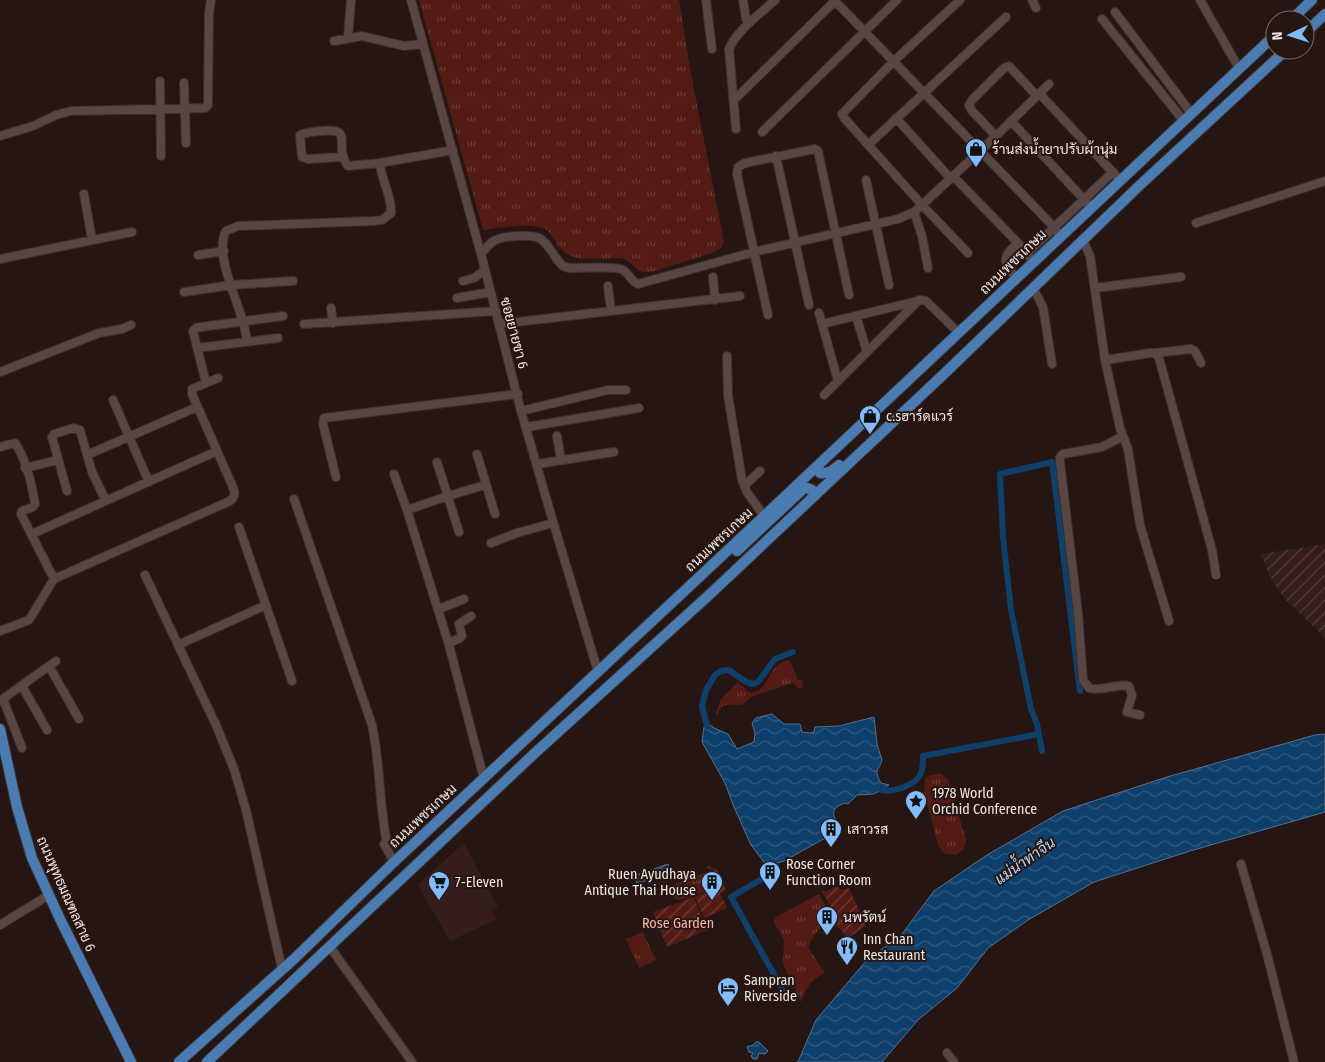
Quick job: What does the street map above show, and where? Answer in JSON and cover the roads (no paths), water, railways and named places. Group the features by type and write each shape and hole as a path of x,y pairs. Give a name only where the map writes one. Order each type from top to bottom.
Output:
{"main road":[{"path":"1302,10 1312,0"},
{"path":"1315,24 1325,16"},
{"name":"ถนนเพชรเกษม","path":"179,1062 282,968 959,333 1016,278 1030,257 1060,236 1087,203 1120,180 1265,44"},
{"path":"207,1062 536,752 708,596 1275,60"},
{"path":"818,466 820,472 832,471 881,425 892,423"},
{"path":"714,564 718,565 731,556 803,489 812,490 815,495"},
{"name":"ถนนพุทธมณฑลสาย 6","path":"0,729 25,840 32,858 131,1062"}],"street":[{"path":"0,136 33,126 56,115 71,111 205,108 208,105 209,13 211,0"},
{"path":"348,38 351,0"},
{"name":"ซอยยายชา 6","path":"411,0 481,254 521,411 598,672"},
{"path":"706,0 712,49"},
{"path":"743,0 746,19"},
{"path":"736,129 729,49 733,40 775,0"},
{"path":"734,100 835,0 1054,227 1060,236"},
{"path":"762,132 897,0"},
{"path":"960,0 894,61 842,114 922,205 968,253"},
{"path":"1032,0 1036,8"},
{"path":"1200,0 1239,68"},
{"path":"1115,12 1187,117"},
{"path":"868,145 1006,17"},
{"path":"1102,19 1187,117"},
{"path":"334,40 362,36 404,46 424,44"},
{"path":"996,136 972,111 969,105 1004,68 1009,66 1120,180"},
{"path":"160,80 161,156"},
{"path":"184,83 186,143"},
{"path":"481,254 492,242 498,239 525,236 536,237 544,243 563,266 568,268 619,268 638,284 754,252 906,217 922,205 1049,84"},
{"path":"896,118 1030,257 1054,227 1087,203 1113,172"},
{"path":"1011,121 1087,203"},
{"path":"342,157 302,158 300,135 334,130 339,132 342,137 342,157 348,166 380,163 453,150"},
{"path":"768,315 737,170 740,165 745,163 815,149 818,151 849,295"},
{"path":"776,156 809,305"},
{"path":"247,341 231,285 224,251 226,231 238,226 382,220 392,213 392,206 380,163"},
{"path":"866,180 889,286"},
{"path":"1196,223 1325,181"},
{"path":"84,194 92,240"},
{"path":"914,212 922,236 928,268"},
{"path":"0,260 132,232"},
{"path":"1083,240 1090,256 1105,360 1128,450 1140,525 1169,621"},
{"path":"1016,278 1008,267 1005,258 1007,253 1018,243"},
{"path":"198,255 224,251"},
{"path":"464,282 485,270"},
{"path":"1095,288 1181,276"},
{"path":"713,277 715,300"},
{"path":"184,292 231,285 293,281"},
{"path":"608,286 611,311"},
{"path":"1034,288 1042,307 1052,364"},
{"path":"457,298 490,292"},
{"path":"499,324 740,296"},
{"path":"824,395 919,300"},
{"path":"822,324 919,300 926,302 959,333"},
{"path":"331,308 333,323"},
{"path":"304,324 496,311"},
{"path":"819,313 838,381"},
{"path":"206,383 193,334 196,328 284,316"},
{"path":"856,316 867,352"},
{"path":"0,372 99,333 122,329 131,325"},
{"path":"197,348 278,338"},
{"path":"1105,360 1191,349 1195,351 1201,364"},
{"path":"1155,353 1162,367 1212,550 1216,575"},
{"path":"727,356 728,396 736,452 744,486 764,516"},
{"path":"0,631 29,620 54,579 234,498 235,493 197,407 192,389 218,378"},
{"path":"521,411 608,390 626,390"},
{"path":"336,477 322,424 324,418 518,394"},
{"path":"113,400 149,482"},
{"path":"87,455 197,407"},
{"path":"527,427 639,408"},
{"path":"67,491 52,437 54,434 74,428 80,430 96,483 106,502"},
{"path":"557,436 561,460"},
{"path":"1123,436 1102,447 1063,454 1060,457 1060,462 1078,613 1083,680 1089,688 1094,690 1121,685 1129,686 1132,695 1127,712 1140,715"},
{"path":"0,447 15,443 25,468 35,504 33,507 22,511 21,514 54,579"},
{"path":"32,534 217,451"},
{"path":"537,464 614,452"},
{"path":"477,454 495,514"},
{"path":"25,468 58,460"},
{"path":"437,462 460,532"},
{"path":"744,486 760,471"},
{"path":"394,474 439,610 484,779"},
{"path":"407,510 485,485"},
{"path":"294,499 372,725 377,746 382,823 385,840 396,860"},
{"path":"491,543 517,533 553,523"},
{"path":"239,527 292,681"},
{"path":"145,575 222,738 234,769 246,810 282,968"},
{"path":"439,610 464,599"},
{"path":"178,644 266,605"},
{"path":"448,643 460,638 460,622 472,616"},
{"path":"22,748 2,700 56,660"},
{"path":"49,666 79,719"},
{"path":"22,686 47,730"},
{"path":"1241,864 1267,954 1294,1062"},
{"path":"0,925 49,895"},
{"path":"330,947 412,1062"},
{"path":"947,1053 954,1062"}],"water":[{"path":"772,714 784,724 800,724 802,732 810,733 814,732 815,727 839,726 874,717 877,744 882,760 877,770 877,775 881,783 889,785 874,794 857,795 848,804 840,805 834,812 839,825 832,829 827,837 784,861 767,866 751,845 725,783 702,742 704,727 710,725 728,734 737,749 754,742 755,733 752,723 756,718"},
{"name":"แม่น้ำท่าจีน","path":"1325,734 1325,812 1190,851 1094,882 1028,920 988,948 957,988 918,1020 882,1062 798,1062 816,1020 866,961 902,934 934,891 987,855 1063,811 1167,777 1315,735"},
{"path":"668,864 670,872 637,884 634,876"},
{"path":"759,1042 768,1051 765,1054 759,1053 757,1059 753,1059 751,1056 753,1053 749,1052 747,1047"}],"waterway":[{"path":"1042,751 1037,724 1031,709 1011,610 1003,537 1000,474 1052,462 1080,691"},
{"path":"707,726 702,706 706,690 715,675 721,671 729,670 746,682 753,684 758,682 775,659 793,652"},
{"path":"881,790 895,790 914,782 920,776 923,756 1039,734"},
{"path":"775,864 774,872 731,897 787,998"}],"place":[{"name":"ร้านส่งน้ำยาปรับผ้านุ่ม","path":"976,168"},
{"name":"c.sฮาร์ดแวร์","path":"870,435"},
{"name":"1978 World Orchid Conference","path":"916,820"},
{"name":"เสาวรส","path":"831,848"},
{"name":"Rose Corner Function Room","path":"770,891"},
{"name":"7-Eleven","path":"439,901"},
{"name":"Ruen Ayudhaya Antique Thai House","path":"712,901"},
{"name":"นพรัตน์","path":"827,936"},
{"name":"Inn Chan Restaurant","path":"847,966"},
{"name":"Sampran Riverside","path":"728,1007"}],"park label":[{"name":"Rose Garden","path":"678,923"}]}
